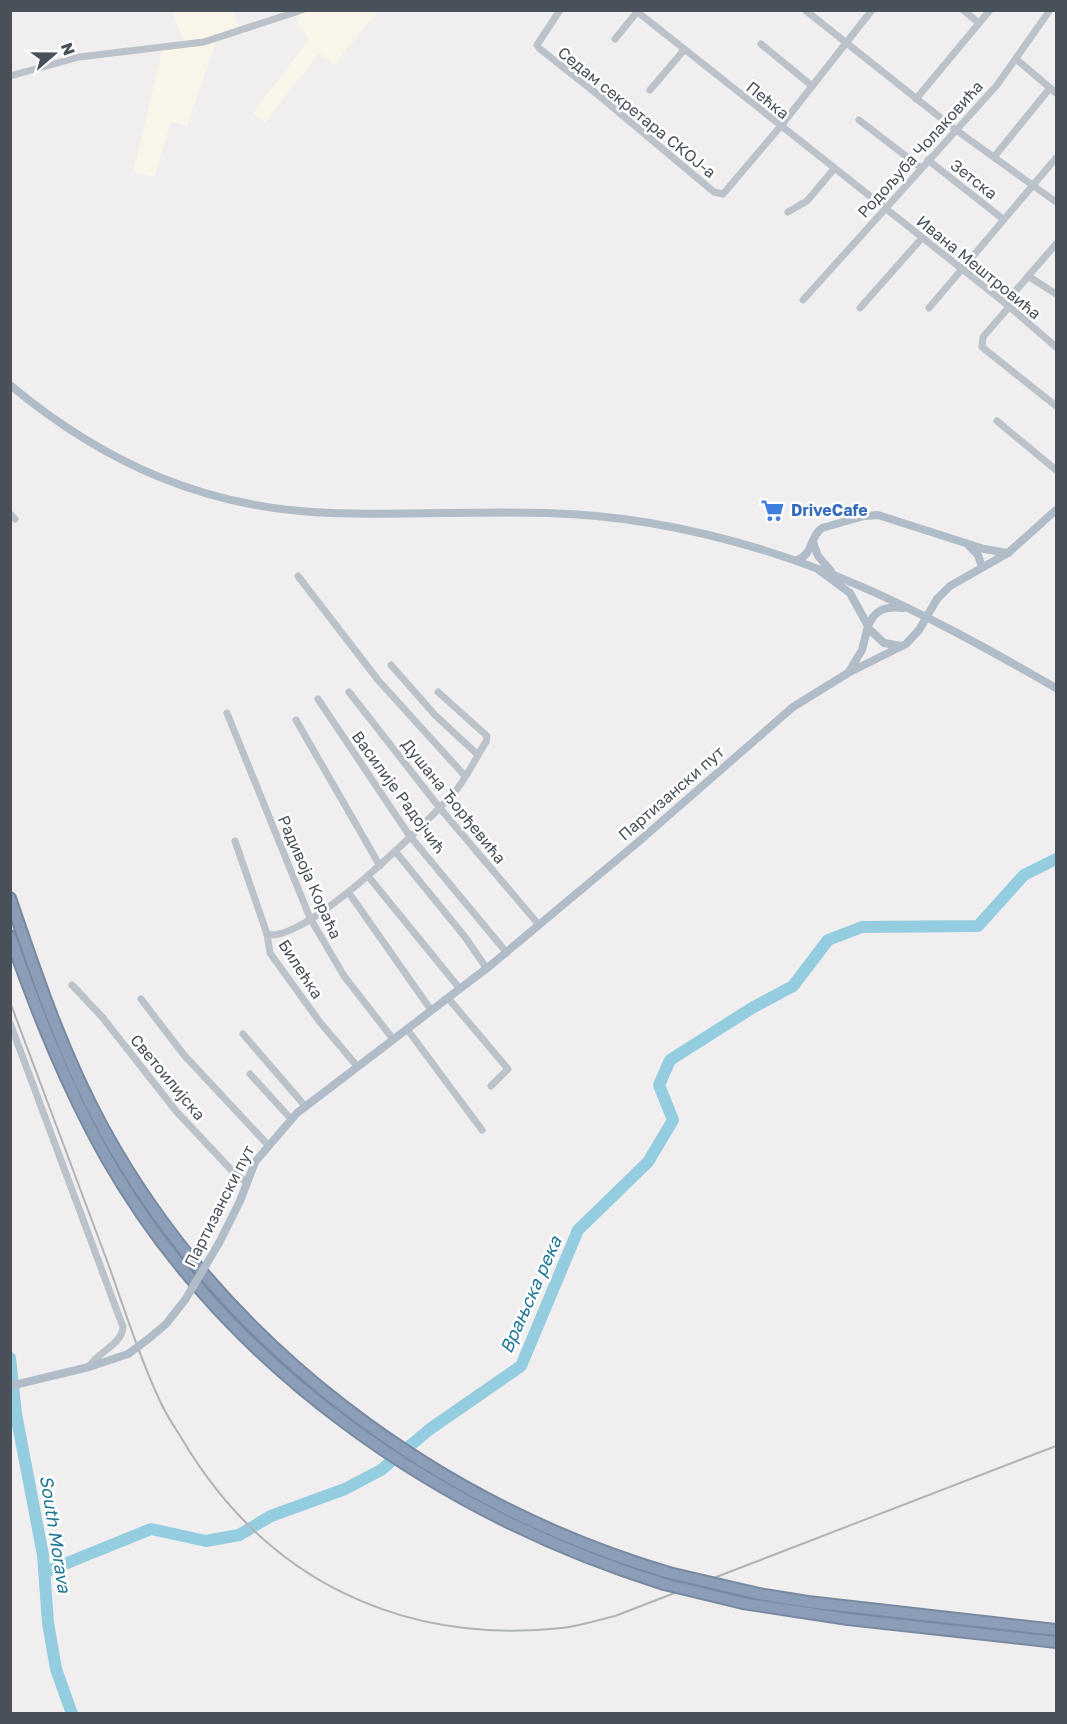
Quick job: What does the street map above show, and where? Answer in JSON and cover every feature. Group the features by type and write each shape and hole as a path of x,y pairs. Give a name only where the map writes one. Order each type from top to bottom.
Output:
{"highway":[{"path":"10,898 54,1024 68,1055 111,1142 159,1217 233,1306 279,1351 390,1448 409,1468 474,1505 568,1551 664,1584 743,1603 848,1619 1056,1642"},
{"path":"10,936 57,1059 107,1158 149,1224 210,1298 255,1345 320,1403 390,1448 415,1458 486,1499 595,1549 669,1573 759,1594 808,1602 1056,1630"}],"main road":[{"path":"10,386 49,416 107,454 170,482 240,503 329,513 533,513 640,521 718,537 831,572 963,635 1056,688"},
{"name":"Партизански пут","path":"10,1386 89,1367 128,1354 147,1340 166,1324 185,1300 219,1243 255,1162 305,1106 507,953 782,716 848,673 903,646 919,630 945,589 1008,554 1056,510"},
{"path":"797,560 807,554 816,533 822,528 873,514 966,544 1008,554"},
{"path":"813,541 818,556 831,572"},
{"path":"966,544 976,552 982,567"},
{"path":"816,567 850,593 868,628 884,643 903,646"},
{"path":"848,673 858,660 874,615 885,608 911,609"}],"street":[{"path":"10,76 79,57 204,42 302,10"},
{"name":"Седам секретара СКОЈ-а","path":"560,10 537,45 714,192 723,194 780,127"},
{"path":"805,10 956,130 1056,202"},
{"path":"780,127 872,10"},
{"path":"963,10 979,23"},
{"path":"916,99 990,10"},
{"path":"1051,10 1056,15"},
{"name":"Родољуба Чолаковића","path":"803,300 883,208 956,130 1016,59 1051,10"},
{"name":"Пећка","path":"615,39 636,11 883,208"},
{"path":"761,44 812,86"},
{"path":"650,90 684,50"},
{"path":"994,156 1053,91 1016,59"},
{"path":"859,120 920,167"},
{"path":"928,308 1056,158"},
{"name":"Зетска","path":"928,160 1004,219"},
{"path":"788,212 807,201 834,169"},
{"name":"Ивана Мештровића","path":"883,208 1007,305 1056,347"},
{"path":"860,308 922,238"},
{"path":"1056,244 1028,276 980,343 1056,406"},
{"path":"1028,276 1056,294"},
{"path":"997,421 1056,470"},
{"path":"298,576 378,680 465,776"},
{"path":"391,665 435,715 478,755"},
{"path":"267,934 276,935 310,918 349,893 380,866 439,807 465,776 486,736 438,692"},
{"name":"Душана Ђорђевића","path":"349,693 439,807 539,925"},
{"name":"Василије Радојчић","path":"318,699 409,835 507,953"},
{"name":"Радивоја Кораћа","path":"227,713 310,918 344,976 393,1039"},
{"path":"296,720 380,866"},
{"name":"Билећка","path":"235,841 267,934 270,953 319,1021 357,1066"},
{"path":"395,851 465,936 487,969"},
{"path":"368,876 460,989"},
{"path":"349,893 430,1010"},
{"name":"Светоилијска","path":"72,985 102,1018 176,1111 236,1175 247,1182"},
{"path":"448,998 508,1069 491,1086"},
{"path":"141,999 184,1055 268,1145"},
{"path":"10,1023 123,1327 117,1341 96,1357 89,1367"},
{"path":"407,1029 482,1130"},
{"path":"243,1034 305,1106"},
{"path":"250,1074 291,1119"}],"shaded area":[{"path":"172,11 233,11 241,32 217,39 187,126 171,122 155,177 133,172 163,47 185,45"},
{"path":"278,11 378,11 334,65 319,53 265,123 253,113 309,39 293,14 282,19"}],"waterway":[{"name":"Врањска река","path":"45,1572 151,1529 206,1541 239,1535 271,1516 345,1489 381,1470 430,1429 521,1366 578,1230 648,1162 673,1120 659,1085 670,1060 752,1008 793,986 828,940 862,927 978,926 1024,875 1056,859"},
{"name":"South Morava","path":"10,1358 16,1414 43,1555 48,1623 56,1669 72,1714"}],"railway":[{"path":"10,1002 137,1345 165,1411 216,1488 254,1530 296,1565 342,1592 392,1613 446,1625 503,1631 575,1626 615,1616 1056,1446"}],"place":[{"name":"DriveCafe","path":"773,510"}]}
